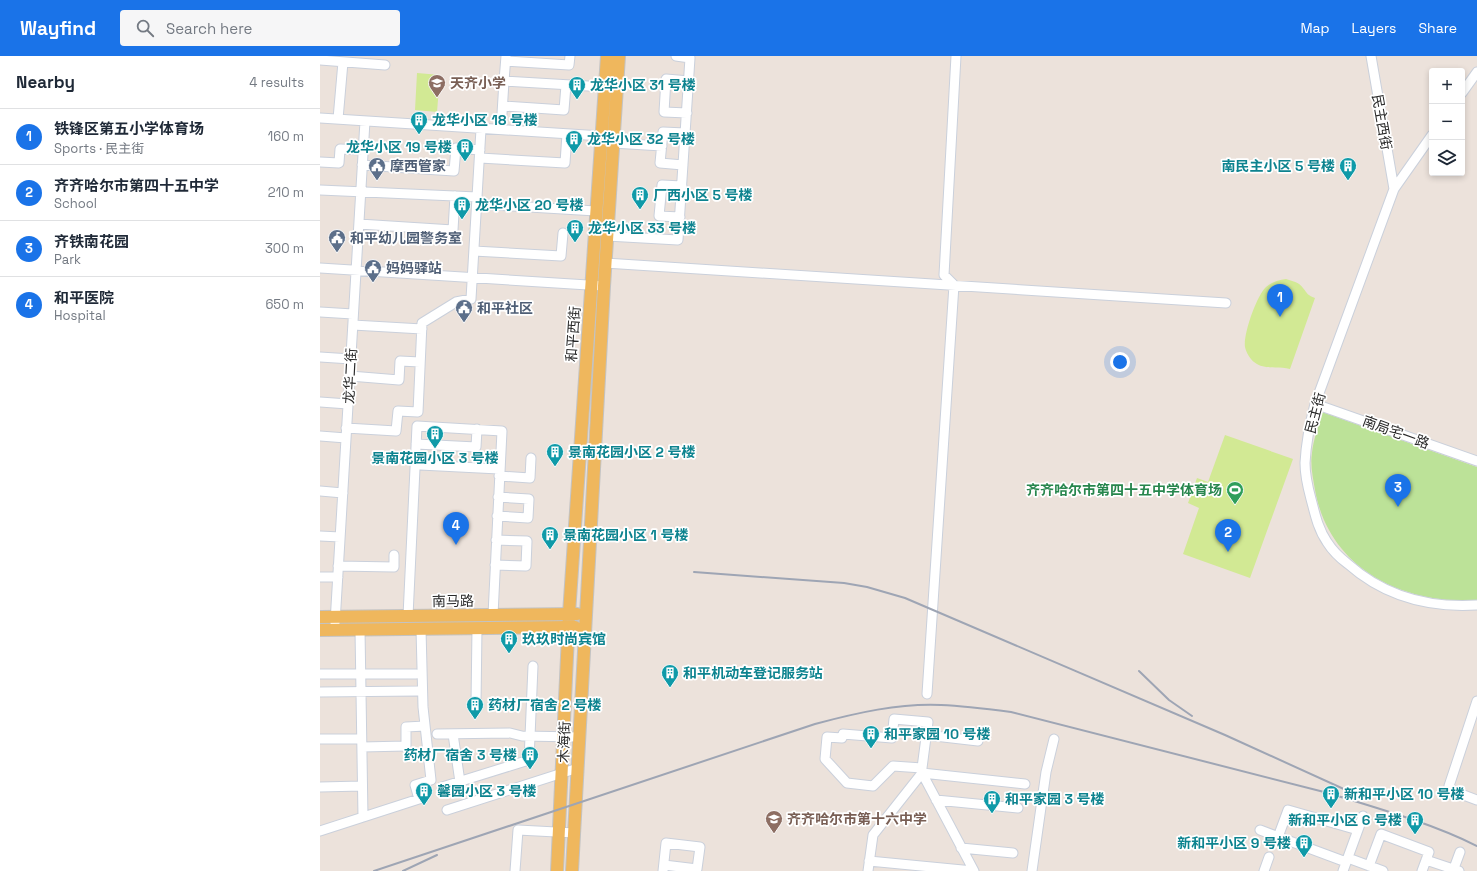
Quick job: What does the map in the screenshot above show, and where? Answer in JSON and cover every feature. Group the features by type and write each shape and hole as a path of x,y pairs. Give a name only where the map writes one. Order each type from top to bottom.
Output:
{"main road":[{"name":"和平西街","path":"569,614 607,56"},
{"name":"和平西街","path":"586,614 605,263 619,56"},
{"name":"木海街","path":"557,871 569,614"},
{"name":"南马路","path":"320,617 586,614"},
{"name":"木海街","path":"572,871 586,614"},
{"name":"南马路","path":"320,630 585,627"}],"street":[{"path":"501,130 506,58 569,65 570,56"},
{"path":"607,236 678,240 690,58 676,56"},
{"path":"927,694 954,285 944,275 956,56"},
{"name":"民主西街","path":"1371,56 1394,189"},
{"path":"320,60 385,65"},
{"path":"338,119 343,62"},
{"path":"1465,89 1477,72"},
{"path":"687,113 664,112 666,79 689,80"},
{"path":"504,80 605,88"},
{"path":"503,106 564,110 566,85"},
{"path":"320,118 602,136"},
{"name":"龙华二街","path":"334,630 365,121"},
{"path":"346,428 396,431 398,410 418,412 422,323 456,302 471,299 482,129"},
{"path":"683,165 660,163 663,132 685,133"},
{"path":"362,165 454,171 456,148 480,154 565,163 567,134"},
{"name":"民主街","path":"1429,139 1394,189 1316,404 1309,430 1305,465 1316,521 1327,542 1339,557 1356,571 1378,586 1404,597 1456,606 1477,605"},
{"path":"613,143 662,146"},
{"path":"320,162 339,163 340,148 363,150"},
{"path":"680,218 659,216 662,185 682,186"},
{"path":"320,190 455,196 477,201 596,211"},
{"path":"359,224 453,230 455,196"},
{"path":"474,251 562,256 563,233"},
{"path":"605,263 1226,303"},
{"path":"320,268 604,286"},
{"path":"320,312 353,314"},
{"path":"353,325 422,329"},
{"path":"320,356 351,359"},
{"path":"350,376 399,380 400,361 420,362"},
{"path":"320,402 348,404"},
{"name":"南局宅一路","path":"1316,404 1477,461"},
{"path":"408,616 417,426 502,431 492,615"},
{"path":"416,444 476,447 477,429"},
{"path":"320,436 346,438"},
{"path":"420,465 499,473 530,478 531,458"},
{"path":"320,491 343,493"},
{"path":"497,516 528,518 529,499 498,497"},
{"path":"320,536 340,537"},
{"path":"495,564 526,566 527,541 496,540"},
{"path":"338,566 394,567 394,555"},
{"path":"320,577 338,577"},
{"path":"476,704 477,628"},
{"path":"320,831 419,799 415,785 431,780 423,707 421,629"},
{"path":"360,630 363,817"},
{"path":"442,787 529,760 533,666"},
{"path":"320,674 416,674"},
{"path":"320,692 418,691"},
{"path":"1477,701 1449,786 1452,791 1477,800"},
{"path":"868,871 873,835 922,771 928,722 894,719 892,738 842,734 842,738 827,737 825,759 847,783 873,786 893,766 922,771 1025,784"},
{"path":"320,739 406,746 406,727 425,726"},
{"path":"437,734 510,733 529,736 579,737"},
{"path":"453,734 460,782"},
{"path":"926,735 978,742"},
{"path":"1032,871 1046,772 1054,739"},
{"path":"447,810 578,768"},
{"path":"922,771 973,871"},
{"path":"320,787 362,786"},
{"path":"936,800 1018,808"},
{"path":"1278,837 1288,810 1358,830"},
{"path":"1345,864 1363,816"},
{"path":"515,871 518,830 575,833"},
{"path":"1260,830 1345,864 1369,866 1384,871"},
{"path":"1369,866 1381,834 1429,852 1422,871"},
{"path":"961,848 1013,853"},
{"path":"1426,860 1455,870 1460,852"},
{"path":"1264,871 1269,857"},
{"path":"869,861 973,871"}],"green space":[{"path":"417,73 440,75 437,112 415,110"},
{"path":"1286,279 1300,284 1310,296 1315,298 1290,369 1258,365 1248,355 1245,347 1248,324 1262,291 1275,282"},
{"path":"1322,412 1477,467 1477,600 1449,600 1422,596 1396,588 1373,576 1353,560 1336,541 1323,517 1315,490 1312,472 1311,462 1313,448"},
{"name":"齐齐哈尔市第四十五中学体育场","path":"1225,435 1293,459 1250,578 1183,554 1199,508 1188,503 1197,478 1208,482"}],"railway":[{"path":"694,572 844,583 867,587 905,598 1225,735 1368,800"},
{"path":"1139,671 1169,700 1192,716"},
{"path":"374,871 815,724 846,716 893,707 925,705 959,706 1011,712 1328,793 1423,823 1477,846"},
{"path":"403,871 437,855"}],"place":[{"name":"天齐小学","path":"437,98"},
{"name":"龙华小区 31 号楼","path":"577,100"},
{"name":"龙华小区 18 号楼","path":"419,135"},
{"name":"龙华小区 32 号楼","path":"574,154"},
{"name":"龙华小区 19 号楼","path":"465,162"},
{"name":"摩西管家","path":"377,181"},
{"name":"南民主小区 5 号楼","path":"1348,181"},
{"name":"厂西小区 5 号楼","path":"640,210"},
{"name":"龙华小区 20 号楼","path":"462,220"},
{"name":"龙华小区 33 号楼","path":"575,243"},
{"name":"和平幼儿园警务室","path":"337,253"},
{"name":"妈妈驿站","path":"373,283"},
{"name":"铁锋区第五小学体育场","path":"1280,317"},
{"name":"和平社区","path":"464,323"},
{"name":"景南花园小区 3 号楼","path":"435,449"},
{"name":"景南花园小区 2 号楼","path":"555,467"},
{"name":"齐齐哈尔市第四十五中学体育场","path":"1235,505"},
{"name":"齐铁南花园","path":"1398,507"},
{"name":"和平医院","path":"456,545"},
{"name":"景南花园小区 1 号楼","path":"550,550"},
{"name":"齐齐哈尔市第四十五中学","path":"1228,552"},
{"name":"玖玖时尚宾馆","path":"509,654"},
{"name":"和平机动车登记服务站","path":"670,688"},
{"name":"药材厂宿舍 2 号楼","path":"475,720"},
{"name":"和平家园 10 号楼","path":"871,749"},
{"name":"药材厂宿舍 3 号楼","path":"530,770"},
{"name":"馨园小区 3 号楼","path":"424,806"},
{"name":"新和平小区 10 号楼","path":"1331,809"},
{"name":"和平家园 3 号楼","path":"992,814"},
{"name":"齐齐哈尔市第十六中学","path":"774,834"},
{"name":"新和平小区 6 号楼","path":"1415,835"},
{"name":"新和平小区 9 号楼","path":"1304,858"}]}
